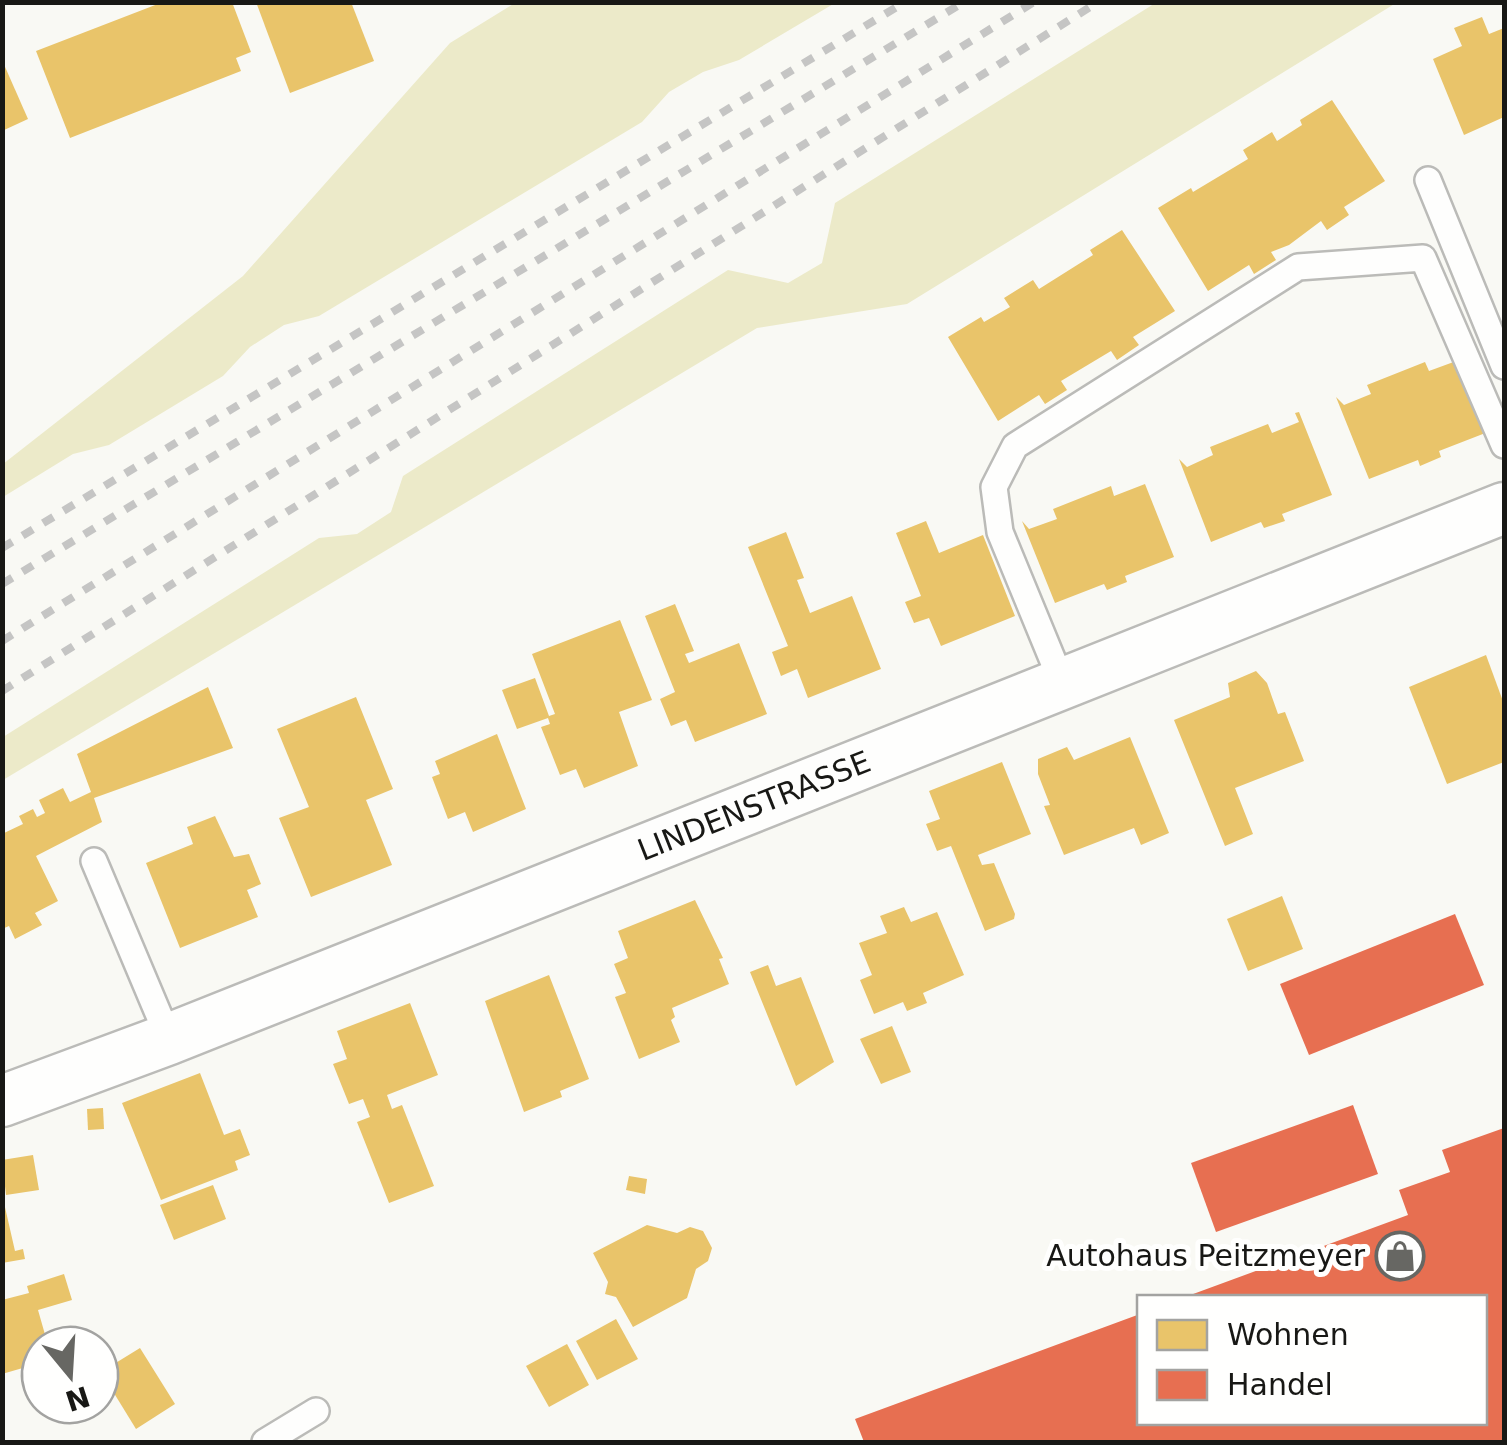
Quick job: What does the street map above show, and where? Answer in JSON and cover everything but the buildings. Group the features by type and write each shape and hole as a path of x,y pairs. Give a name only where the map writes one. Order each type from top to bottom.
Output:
{"street":[{"name":"LINDENSTRASSE","path":"2,1101 169,1040 1504,508"}],"lane":[{"path":"1428,180 1504,366"},
{"path":"1063,686 1000,532 994,487 1015,446 1298,267 1423,258 1504,445"},
{"path":"94,860 169,1040"},
{"path":"264,1442 316,1411"}],"shaded area":[{"path":"1157,2 1396,3 907,304 757,328 3,780 3,737 319,538 357,534 391,512 403,476 728,270 788,283 822,263 835,203"},
{"path":"515,3 835,3 739,60 703,72 669,92 642,122 319,316 284,325 250,347 223,376 109,445 73,454 3,497 3,464 243,276 450,43"}],"railway":[{"path":"2,548 905,2"},
{"path":"2,584 964,2"},
{"path":"2,641 1034,2"},
{"path":"2,691 1098,2"}],"place":[{"name":"Autohaus Peitzmeyer","path":"1400,1256"}]}
